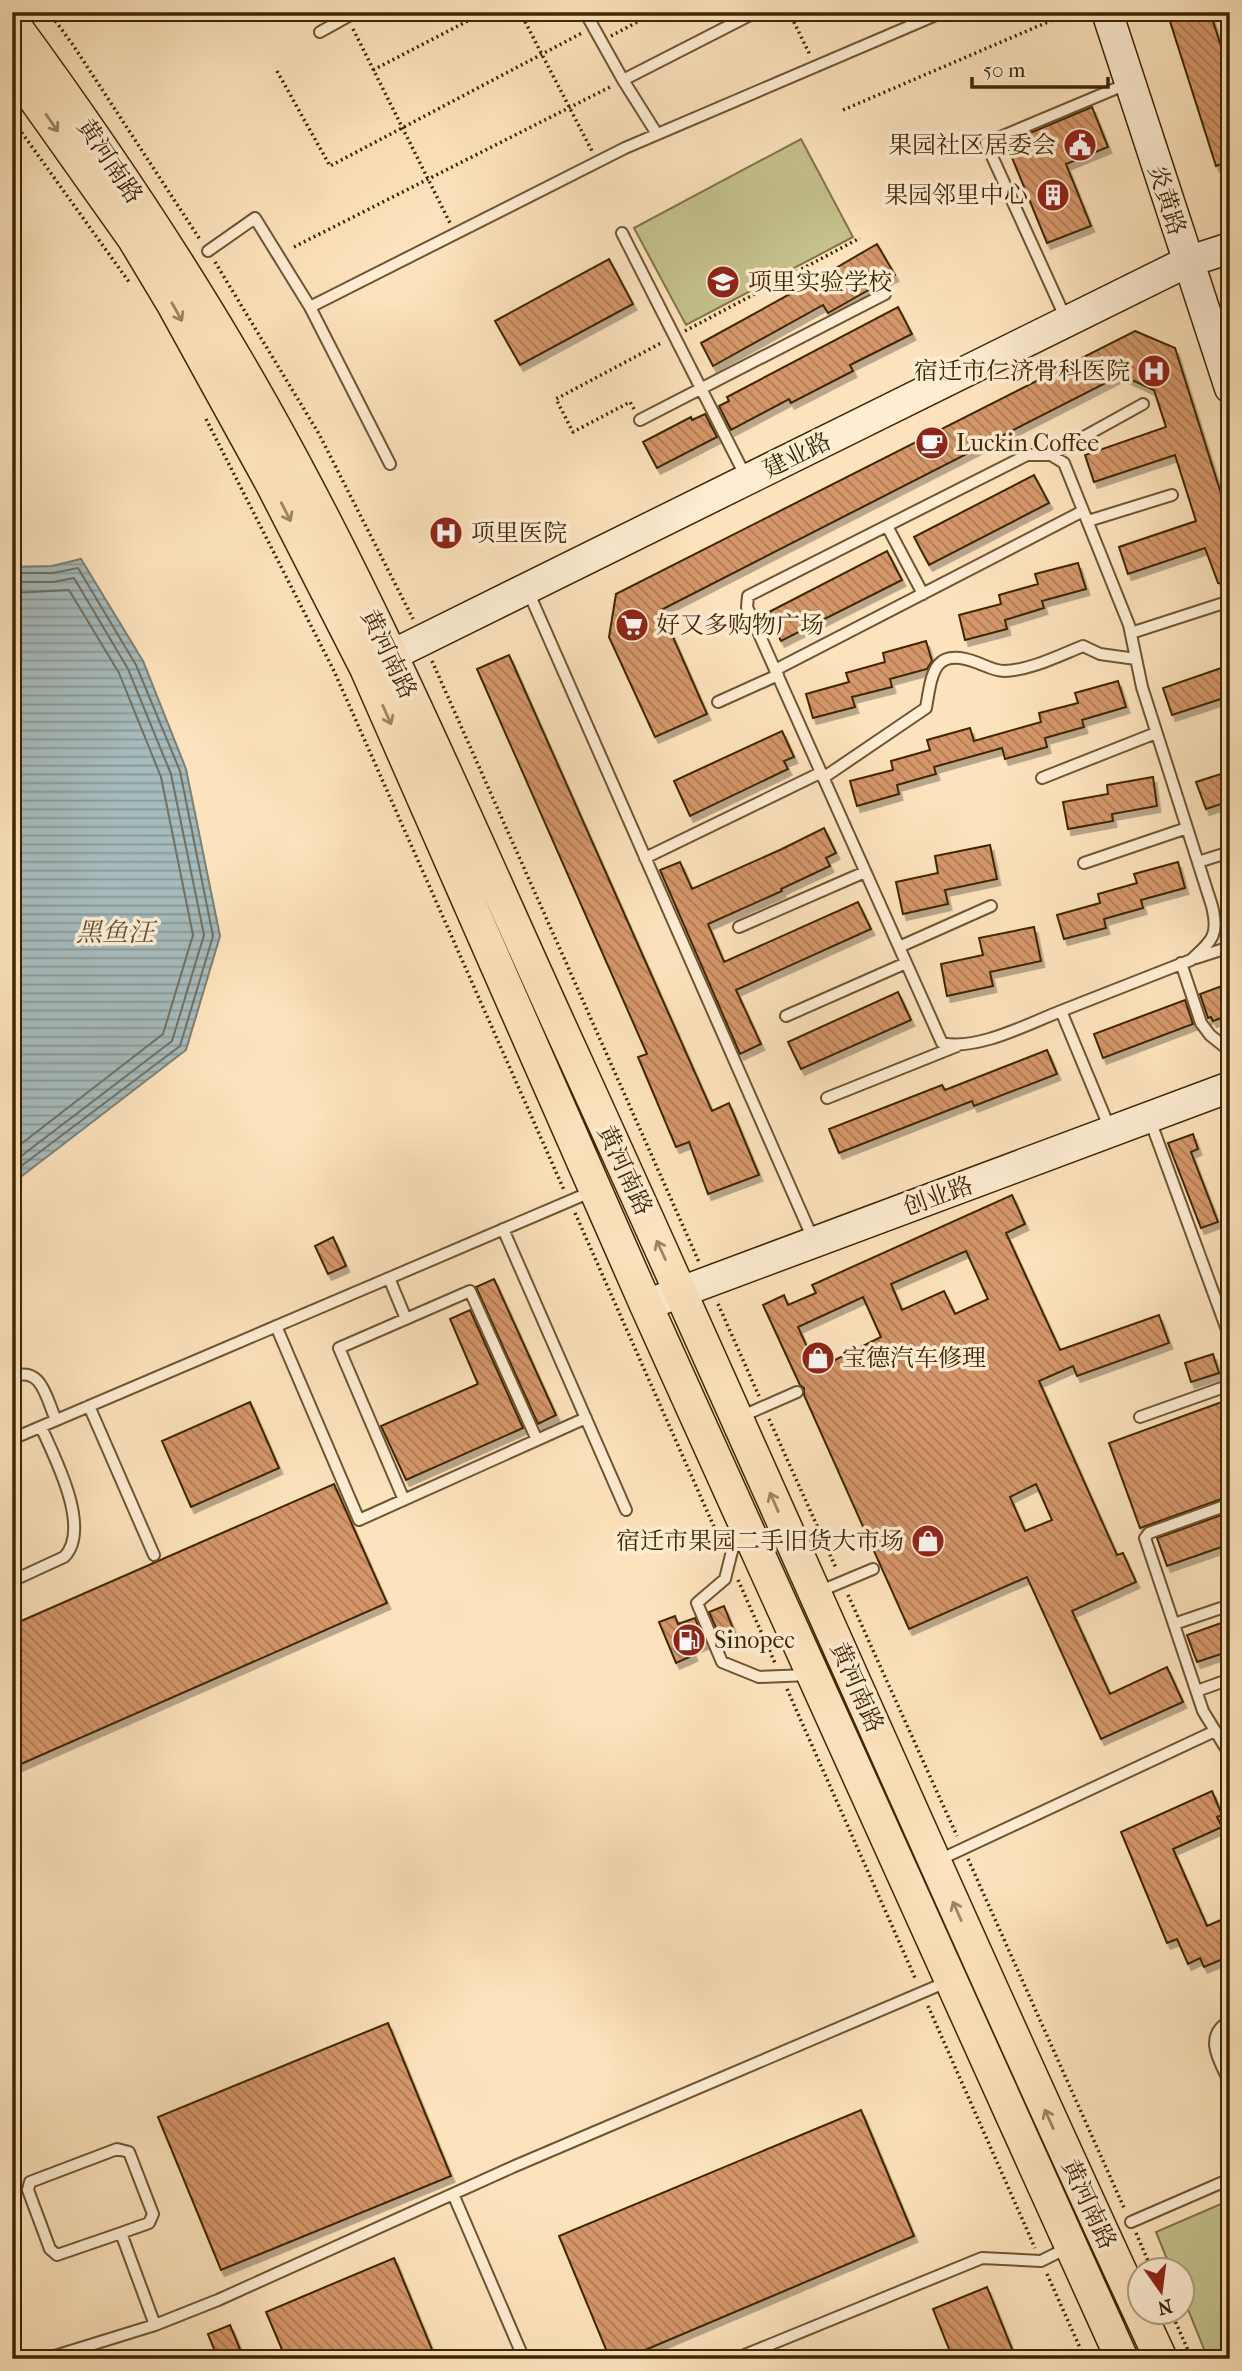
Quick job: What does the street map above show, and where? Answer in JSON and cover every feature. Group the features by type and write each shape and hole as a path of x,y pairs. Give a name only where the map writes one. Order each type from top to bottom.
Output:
{"main road":[{"name":"黄河南路","path":"12,22 105,152 176,259 264,408 379,662 680,1291 1058,2139 1161,2359"},
{"name":"黄河南路","path":"12,67 134,239 272,484 379,662 582,1195 646,1305 1122,2359"}],"street":[{"name":"炎黄路","path":"1107,12 1230,388"},
{"name":"建业路","path":"379,662 1187,262 1230,248"},
{"name":"创业路","path":"646,1305 1230,1087"}],"lane":[{"path":"585,12 657,134"},
{"path":"623,80 756,12"},
{"path":"310,307 657,134 943,12"},
{"path":"320,32 351,15"},
{"path":"1067,321 986,143 1129,83"},
{"path":"208,251 255,218 310,307 390,464"},
{"path":"622,233 747,480"},
{"path":"640,420 885,294"},
{"path":"957,1046 942,1043 747,607 748,596 1027,455 1051,455 1143,404"},
{"path":"1051,455 1064,463 1130,633 1142,687 1217,926 1208,944 1186,962"},
{"path":"718,702 923,594 1086,516 1172,495"},
{"path":"887,526 923,594"},
{"path":"527,588 814,1242"},
{"path":"1130,633 1230,601"},
{"path":"645,858 822,776 926,708 935,667 944,660 962,657 1000,671 1021,670 1083,646 1100,654 1136,659"},
{"path":"1042,778 1156,733"},
{"path":"1084,863 1187,828"},
{"path":"1198,862 1230,852"},
{"path":"738,927 865,872"},
{"path":"899,947 991,906"},
{"path":"827,1098 957,1046 989,1038 1230,947"},
{"path":"1186,962 1201,1023 1210,1035 1230,1051"},
{"path":"786,1016 906,963"},
{"path":"1062,1011 1111,1132"},
{"path":"1149,1117 1230,1338"},
{"path":"12,1439 582,1195"},
{"path":"503,1229 626,1510"},
{"path":"389,1278 406,1318"},
{"path":"404,1500 339,1348 470,1291 537,1440"},
{"path":"276,1326 359,1520 586,1418"},
{"path":"12,1377 23,1373 32,1374 38,1380 56,1420"},
{"path":"1140,1418 1230,1385"},
{"path":"737,1418 797,1392"},
{"path":"89,1406 154,1555"},
{"path":"12,1581 64,1558 71,1551 74,1542 74,1525 64,1478 41,1427"},
{"path":"1230,1504 1149,1533 1145,1538 1203,1711 1230,1755"},
{"path":"741,1515 725,1578 697,1603 722,1662 760,1677 814,1674"},
{"path":"815,1593 873,1569"},
{"path":"1174,1625 1230,1605"},
{"path":"1197,1691 1230,1679"},
{"path":"934,1861 1215,1731"},
{"path":"46,2359 155,2325 218,2300 453,2194 951,1980"},
{"path":"1230,2021 1217,2032 1214,2047 1230,2083"},
{"path":"117,2149 129,2152 153,2214 149,2223 121,2233 57,2255 50,2249 28,2190 30,2182 117,2149"},
{"path":"1131,2222 1230,2179"},
{"path":"453,2194 524,2359"},
{"path":"121,2233 155,2325"},
{"path":"735,2359 982,2258 1041,2261 1072,2246"}],"path":[{"path":"373,70 485,12"},
{"path":"520,12 598,162"},
{"path":"601,41 656,12"},
{"path":"789,12 816,66"},
{"path":"843,110 1071,12"},
{"path":"351,15 373,70 455,234"},
{"path":"277,71 330,166 594,27"},
{"path":"294,247 623,80"},
{"path":"12,118 129,282"},
{"path":"204,415 334,671 582,1195 729,1560 1085,2359"},
{"path":"1177,2326 1192,2359"}],"shaded area":[{"path":"801,139 853,237 686,325 634,228"},
{"path":"1230,2200 1230,2359 1208,2359 1195,2326 1196,2256 1166,2256 1156,2232"}],"water":[{"name":"黑鱼汪","path":"81,559 143,661 186,769 220,936 186,1050 12,1181 12,567 52,566"}],"building":[{"path":"1167,12 1210,12 1230,74 1230,161 1216,166"},
{"name":"果园邻里中心","path":"1092,107 1108,147 1066,164 1091,226 1047,243 1006,143"},
{"path":"877,244 895,275 828,313 823,305 713,366 701,343"},
{"path":"609,259 633,304 520,365 495,321"},
{"path":"898,307 912,334 850,365 853,371 791,403 789,399 731,430 719,406 729,401 727,397"},
{"path":"1135,331 1175,348 1230,522 1230,586 1218,583 1205,548 1128,574 1119,547 1196,521 1175,455 1094,482 1085,455 1166,427 1154,390 1121,375 661,610 707,714 655,737 609,637 616,594"},
{"path":"705,414 717,437 657,468 643,442 691,417 692,420"},
{"path":"1034,475 1049,503 929,565 914,537"},
{"path":"887,551 902,580 781,641 767,613"},
{"path":"1078,563 1086,589 1042,601 1044,608 1005,620 1007,629 965,640 959,615 1001,604 999,595 1038,584 1035,574"},
{"path":"926,641 932,661 927,669 890,679 892,687 852,697 855,707 813,718 806,694 849,682 846,673 885,662 883,653"},
{"path":"509,655 712,1111 729,1103 759,1175 708,1194 689,1142 676,1147 638,1057 647,1054 477,669"},
{"path":"1230,665 1230,696 1172,715 1163,688"},
{"path":"1118,681 1126,707 1082,720 1084,727 1045,738 1047,747 1005,759 1002,748 934,767 936,774 897,785 899,794 857,806 850,781 893,770 891,761 930,750 927,740 970,728 974,741 1041,722 1039,713 1078,703 1075,693"},
{"path":"782,731 794,757 784,761 788,769 690,816 674,781"},
{"path":"1230,771 1230,801 1206,809 1196,782"},
{"path":"1153,777 1157,806 1112,814 1113,821 1068,829 1063,802 1108,794 1107,785"},
{"path":"824,828 836,853 826,858 830,866 708,924 724,962 858,902 871,929 736,990 761,1044 740,1054 660,870 680,862 692,889"},
{"path":"990,845 997,879 945,890 948,904 903,914 896,882 938,873 935,856"},
{"path":"1178,862 1185,888 1141,900 1143,908 1104,919 1106,928 1064,939 1057,915 1100,903 1098,894 1137,883 1134,874"},
{"path":"1034,927 1041,961 990,972 993,986 947,996 941,964 983,955 979,938"},
{"path":"1230,983 1230,1015 1213,1021 1211,1017 1208,1018 1200,994"},
{"path":"898,992 911,1020 801,1069 788,1042"},
{"path":"1185,1000 1193,1024 1103,1058 1094,1034"},
{"path":"1047,1050 1057,1074 974,1106 972,1101 839,1153 829,1129 942,1085 945,1090"},
{"path":"1193,1134 1198,1149 1191,1152 1218,1222 1201,1228 1168,1143"},
{"path":"1012,1195 1025,1224 1006,1233 1060,1350 1159,1315 1169,1343 1077,1376 1073,1366 1039,1381 1117,1555 1123,1553 1136,1582 1072,1611 1110,1694 1167,1667 1183,1702 1101,1739 1027,1577 909,1629 804,1395 804,1388 800,1385 763,1305 784,1295 788,1305 816,1293 812,1285","holes":["966,1251 988,1299 955,1314 944,1291 902,1310 891,1284","863,1297 881,1337 817,1369 798,1327","1036,1484 1052,1520 1025,1531 1010,1497"]},
{"path":"333,1237 346,1266 328,1274 315,1246"},
{"path":"494,1279 556,1415 538,1424 476,1287"},
{"path":"470,1310 523,1428 406,1480 381,1426 478,1384 450,1319"},
{"path":"1213,1354 1219,1373 1191,1382 1185,1363"},
{"path":"1230,1399 1230,1496 1140,1528 1109,1443"},
{"path":"250,1402 279,1468 191,1507 162,1441"},
{"path":"334,1484 387,1603 12,1768 12,1625"},
{"path":"1230,1512 1230,1544 1167,1566 1157,1538"},
{"path":"724,1606 734,1631 720,1637 709,1612"},
{"path":"675,1616 678,1624 695,1618 705,1643 691,1648 694,1655 676,1663 659,1622"},
{"path":"1230,1620 1230,1651 1197,1662 1187,1635"},
{"path":"1212,1791 1222,1815 1217,1817 1222,1827 1173,1849 1207,1926 1230,1916 1230,1956 1204,1967 1200,1958 1188,1964 1177,1939 1167,1943 1121,1832"},
{"path":"388,2023 451,2176 221,2270 158,2117"},
{"path":"861,2110 914,2236 624,2359 610,2359 559,2236"},
{"path":"394,2258 436,2359 286,2359 266,2312"},
{"path":"987,2287 1016,2359 953,2359 933,2309"},
{"path":"230,2325 244,2359 218,2359 208,2334"}],"place":[{"name":"果园社区居委会","path":"1080,145"},
{"name":"果园邻里中心","path":"1053,195"},
{"name":"项里实验学校","path":"723,282"},
{"name":"宿迁市仁济骨科医院","path":"1154,371"},
{"name":"Luckin Coffee","path":"932,443"},
{"name":"项里医院","path":"446,533"},
{"name":"好又多购物广场","path":"632,625"},
{"name":"宝德汽车修理","path":"818,1358"},
{"name":"宿迁市果园二手旧货大市场","path":"928,1541"},
{"name":"Sinopec","path":"689,1640"}]}
